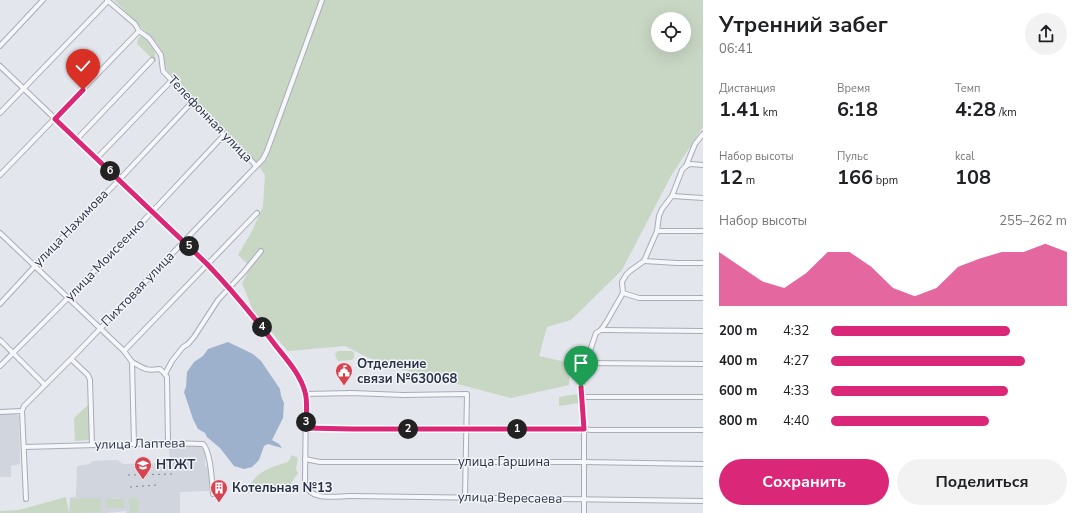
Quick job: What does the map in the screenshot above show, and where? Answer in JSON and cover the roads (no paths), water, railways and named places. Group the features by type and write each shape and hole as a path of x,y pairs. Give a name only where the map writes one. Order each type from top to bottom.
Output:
{"street":[{"path":"0,46 43,0"},
{"path":"0,113 107,0"},
{"name":"Телефонная улица","path":"107,0 149,38 161,55 163,71 256,166"},
{"name":"Пихтовая улица","path":"22,411 24,406 263,159 268,151 322,0"},
{"path":"0,175 140,31"},
{"path":"77,139 152,60"},
{"path":"0,66 207,264 229,287 258,322 295,370 302,382 306,394 305,460"},
{"path":"97,158 172,80"},
{"name":"улица Нахимова","path":"0,304 193,101"},
{"path":"584,513 584,429 581,387 586,363 596,333 601,330 623,293 622,282 630,271 644,261 657,231 659,216 662,209 672,196 682,170 686,166 695,144 703,134"},
{"name":"улица Моисеенко","path":"0,366 152,212 224,135"},
{"path":"686,166 690,164 703,165"},
{"path":"672,196 703,198"},
{"path":"124,351 257,214"},
{"path":"657,231 703,231"},
{"path":"0,232 124,351 132,362 150,371 160,369 165,374 167,377 168,443"},
{"path":"165,374 172,361 183,347 194,337 218,300 261,252"},
{"path":"644,261 703,263"},
{"path":"623,293 639,298 703,298"},
{"path":"601,330 703,331"},
{"path":"0,340 45,385"},
{"path":"71,359 88,375 90,380 92,445"},
{"path":"132,362 134,444"},
{"path":"586,363 703,364"},
{"path":"306,394 467,394 465,498"},
{"path":"582,397 703,397"},
{"path":"0,412 22,411 26,499"},
{"path":"306,428 703,430"},
{"name":"улица Лаптева","path":"24,447 168,443 203,444 206,446 208,454 213,494"},
{"name":"улица Гаршина","path":"305,460 320,462 584,462 703,464"},
{"name":"улица Вересаева","path":"305,460 306,488 309,492 316,496 703,501"}],"water":[{"path":"228,342 253,354 261,361 280,389 284,403 283,418 272,440 279,444 282,448 268,444 264,446 259,460 252,467 244,469 234,466 220,448 207,437 205,433 198,429 184,392 186,387 187,372 194,362 203,356 208,349"}],"railway":[{"path":"128,475 176,474"},
{"path":"130,487 157,485"}],"place":[{"name":"Отделение связи №630068","path":"344,386"},
{"name":"НТЖТ","path":"143,480"},
{"name":"Котельная №13","path":"219,503"}]}
